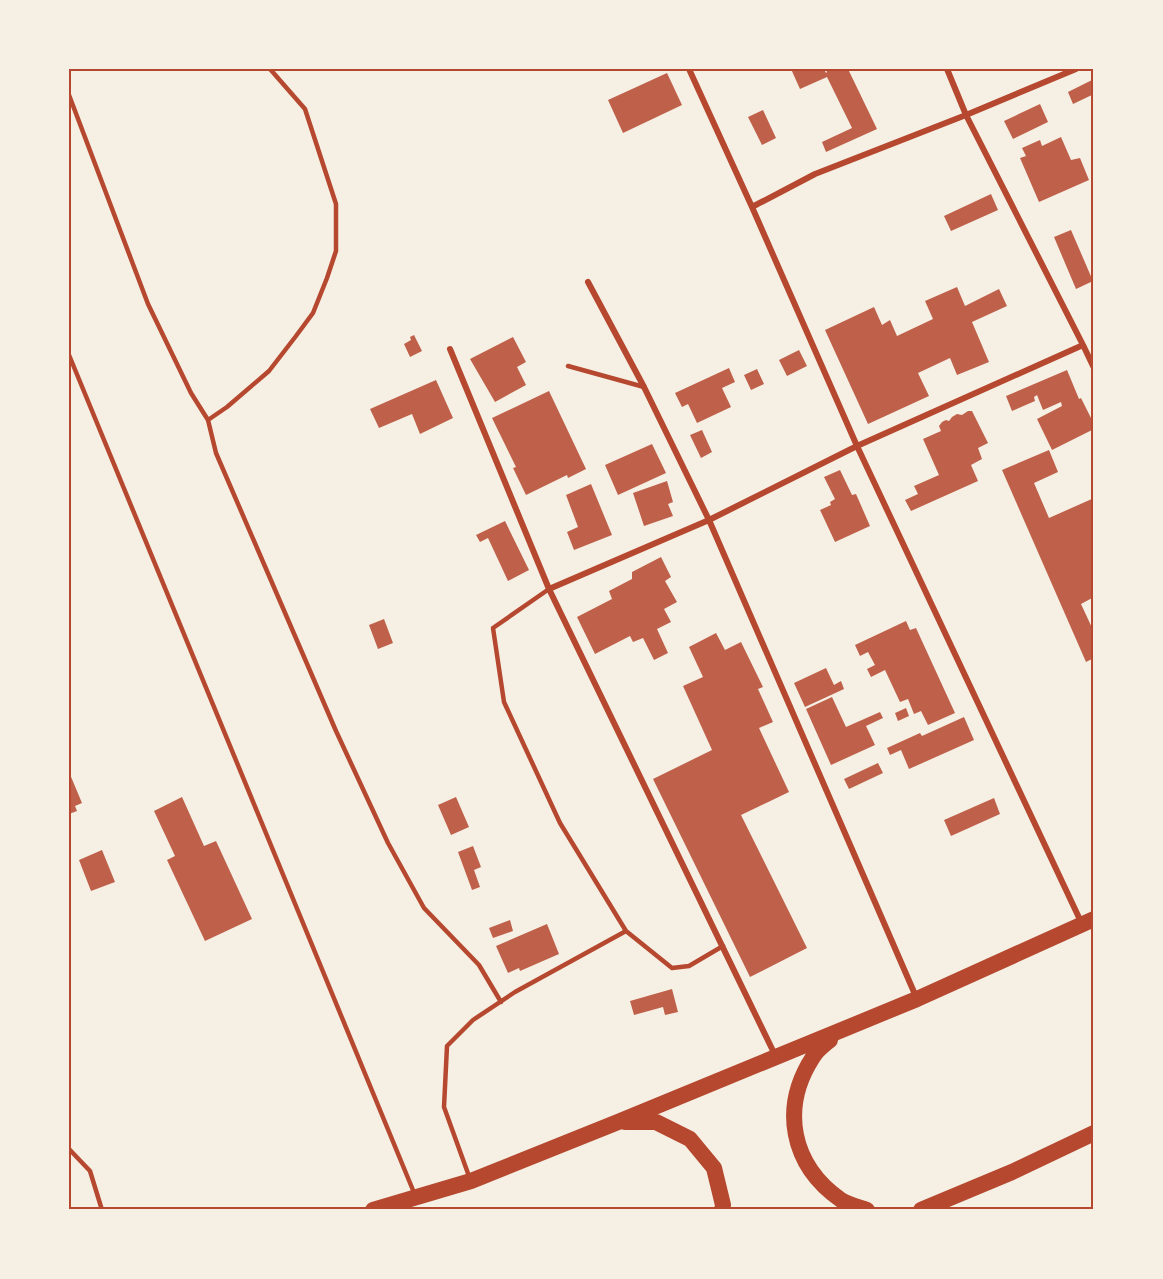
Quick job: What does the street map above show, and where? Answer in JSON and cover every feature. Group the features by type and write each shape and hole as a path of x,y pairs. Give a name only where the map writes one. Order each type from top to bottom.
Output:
{"highway":[{"path":"373,1210 471,1181 618,1122 917,999 1088,922"},
{"path":"839,1032 814,1054 798,1084 793,1118 800,1151 817,1180 843,1201 867,1210"},
{"path":"618,1122 656,1122 690,1139 714,1168 723,1205 722,1210"},
{"path":"921,1210 1012,1172 1094,1133"}],"street":[{"path":"689,69 857,446 1088,922"},
{"path":"947,69 966,115 1094,368"},
{"path":"752,207 815,174 1076,69"},
{"path":"588,282 644,387 709,520 917,999"},
{"path":"549,589 709,520 857,446 1083,345"},
{"path":"450,349 549,589 776,1057"}],"lane":[{"path":"208,420 227,407 269,370 296,336 313,313 336,250 336,204 305,109 270,69"},
{"path":"69,95 148,304 191,393 208,420 216,453 336,731 388,843 424,908 479,964 501,1002"},
{"path":"69,355 416,1197"},
{"path":"568,366 644,387"},
{"path":"549,589 493,628 504,702 560,823 626,931 672,968 689,966 723,946"},
{"path":"471,1181 444,1107 447,1046 473,1020 515,992 626,931"},
{"path":"69,1149 90,1171 102,1210"}],"building":[{"path":"791,69 824,69 826,73 826,69 848,69 877,129 826,152 822,142 852,128 827,77 800,89"},
{"path":"667,73 682,105 623,133 608,100"},
{"path":"1094,79 1094,94 1073,104 1068,92"},
{"path":"1040,104 1048,122 1013,139 1004,121"},
{"path":"763,110 776,138 762,145 748,117"},
{"path":"1061,137 1071,160 1080,158 1089,180 1039,202 1020,158 1026,156 1022,148 1040,140 1042,146"},
{"path":"991,194 998,210 951,231 944,216"},
{"path":"1071,230 1093,281 1076,289 1054,237"},
{"path":"957,287 965,306 999,289 1007,306 972,322 989,362 957,375 950,358 918,373 929,396 868,424 825,330 874,307 882,325 890,320 897,336 933,319 925,301"},
{"path":"414,335 422,351 410,357 404,344"},
{"path":"513,337 526,362 517,367 526,385 495,402 470,359"},
{"path":"799,350 807,366 787,376 779,360"},
{"path":"729,368 735,382 722,388 731,407 697,423 688,404 682,407 675,393"},
{"path":"757,369 764,384 751,390 744,375"},
{"path":"1067,370 1079,399 1081,398 1094,424 1094,429 1052,450 1037,419 1062,406 1061,402 1043,410 1037,395 1034,397 1035,401 1012,411 1006,396"},
{"path":"436,380 453,418 420,434 412,414 379,428 370,409"},
{"path":"549,391 586,469 568,478 567,475 526,495 513,468 516,467 492,418"},
{"path":"972,411 988,443 978,448 982,459 971,465 978,481 911,511 905,500 918,494 914,486 939,475 923,439 941,431 939,426 942,422 949,421 957,414 962,415"},
{"path":"702,430 712,452 701,458 690,435"},
{"path":"652,444 666,473 618,495 605,465"},
{"path":"1049,450 1058,472 1034,483 1049,518 1094,498 1094,597 1081,604 1094,632 1094,658 1086,662 1002,470"},
{"path":"840,470 852,495 856,494 870,526 835,542 820,510 831,505 830,502 835,499 824,477"},
{"path":"667,481 673,502 668,504 673,516 644,526 633,493"},
{"path":"591,484 612,535 574,550 567,532 578,527 566,495"},
{"path":"505,521 529,570 508,581 488,538 480,542 476,535"},
{"path":"661,557 671,577 665,581 677,602 664,609 671,622 657,629 668,653 654,660 643,638 633,642 630,636 595,654 577,617 612,599 609,591 632,579 632,572"},
{"path":"384,619 393,643 378,649 369,625"},
{"path":"906,621 910,630 916,628 955,713 928,725 921,711 914,714 908,699 900,702 885,670 871,677 867,669 875,665 868,652 860,656 855,645"},
{"path":"716,633 725,650 741,642 763,687 758,689 773,722 759,728 789,792 741,815 807,948 750,977 653,779 712,750 683,686 703,677 689,647"},
{"path":"826,668 834,685 841,681 844,689 805,707 794,683"},
{"path":"832,697 846,727 880,712 883,718 866,726 875,745 831,765 806,709"},
{"path":"906,708 909,716 898,721 895,713"},
{"path":"964,717 974,740 909,769 901,750 890,755 887,748 920,733 922,736"},
{"path":"878,763 883,773 849,789 844,779"},
{"path":"69,772 82,803 75,806 77,811 69,814"},
{"path":"182,797 204,846 216,841 252,919 205,941 167,860 175,856 154,811"},
{"path":"456,797 469,827 451,835 438,805"},
{"path":"994,798 1000,814 951,836 944,820"},
{"path":"473,846 481,867 474,870 480,887 472,890 458,852"},
{"path":"102,850 115,882 91,891 79,860"},
{"path":"510,920 513,931 493,938 489,928"},
{"path":"547,924 559,954 520,971 519,968 508,973 496,946"},
{"path":"672,989 678,1012 665,1015 663,1007 634,1015 630,1001"}]}
